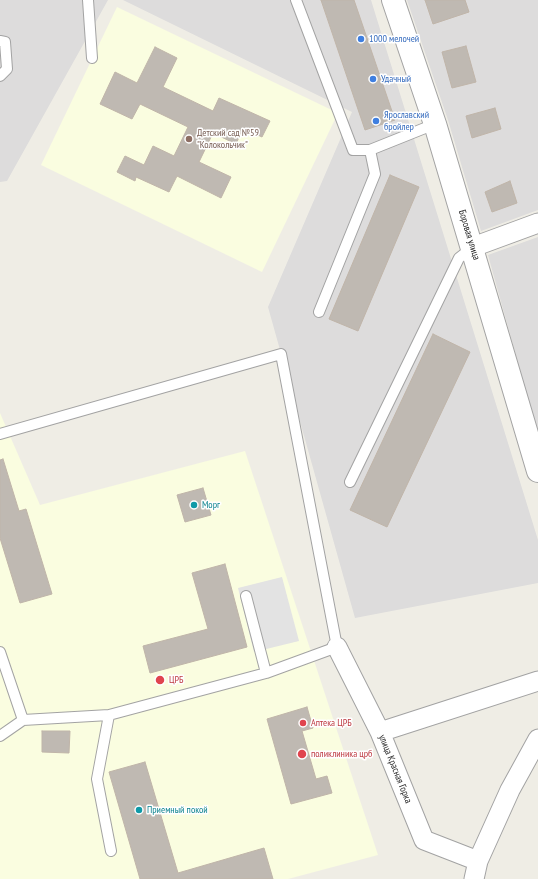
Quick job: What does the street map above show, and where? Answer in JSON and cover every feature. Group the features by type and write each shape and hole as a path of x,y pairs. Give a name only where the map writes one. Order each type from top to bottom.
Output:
{"street":[{"name":"Боровая улица","path":"393,0 435,124 473,247 538,471"},
{"path":"473,247 538,223"},
{"name":"улица Красная Горка","path":"337,647 380,732 424,840 476,870"},
{"path":"380,732 538,681"},
{"path":"476,870 510,790 538,739"}],"lane":[{"path":"88,0 92,58"},
{"path":"296,0 353,150 370,150 435,124"},
{"path":"0,41 5,42 7,69 0,76"},
{"path":"319,312 374,174 370,150"},
{"path":"350,482 459,258 473,247"},
{"path":"0,434 281,354 337,647 266,673 109,714 23,720 0,736"},
{"path":"246,596 266,673"},
{"path":"0,652 23,720"},
{"path":"109,714 97,779 111,851"}],"shaded area":[{"path":"0,0 108,0 7,181 0,182"},
{"path":"123,0 371,0 538,540 538,583 355,618 268,307 352,112"},
{"path":"407,0 538,0 538,210 481,231 448,120"},
{"name":"Детский сад №59 \"Колокольчик\"","path":"117,7 338,113 262,272 41,165"},
{"path":"538,237 538,435 488,255"},
{"name":"ЦРБ","path":"0,413 40,505 245,451 378,855 288,879 0,879"},
{"path":"282,577 299,641 254,652 238,588"}],"building":[{"path":"321,0 354,0 395,120 365,130"},
{"path":"425,0 465,0 469,12 433,24"},
{"path":"466,46 476,82 452,88 442,52"},
{"path":"155,47 177,58 163,87 213,111 219,98 270,121 262,137 243,128 236,144 213,133 199,162 231,177 221,198 177,176 169,192 136,177 135,181 117,172 125,156 144,165 153,146 174,156 188,127 140,104 132,119 100,104 115,72 137,83"},
{"path":"495,108 501,129 472,138 466,116"},
{"path":"390,175 419,187 358,331 329,319"},
{"path":"510,181 517,203 492,212 485,192"},
{"path":"433,334 470,352 387,527 350,510"},
{"path":"3,459 19,511 26,509 52,594 20,603 0,538 0,460"},
{"name":"Морг","path":"203,488 211,515 185,522 177,495"},
{"path":"225,564 247,647 150,673 143,646 208,629 192,573"},
{"name":"поликлиника црб","path":"307,707 313,728 302,731 316,779 327,776 332,793 291,804 267,719"},
{"path":"42,731 70,731 69,753 42,752"},
{"name":"Приемный покой","path":"145,762 178,873 264,848 273,879 140,879 109,772"}],"place":[{"name":"1000 мелочей","path":"361,39"},
{"name":"Удачный","path":"373,79"},
{"name":"Ярославский бройлер","path":"376,121"},
{"name":"Детский сад №59 \"Колокольчик\"","path":"189,139"},
{"name":"Морг","path":"194,505"},
{"name":"ЦРБ","path":"160,680"},
{"name":"Аптека ЦРБ","path":"303,723"},
{"name":"поликлиника црб","path":"302,754"},
{"name":"Приемный покой","path":"139,810"}]}
